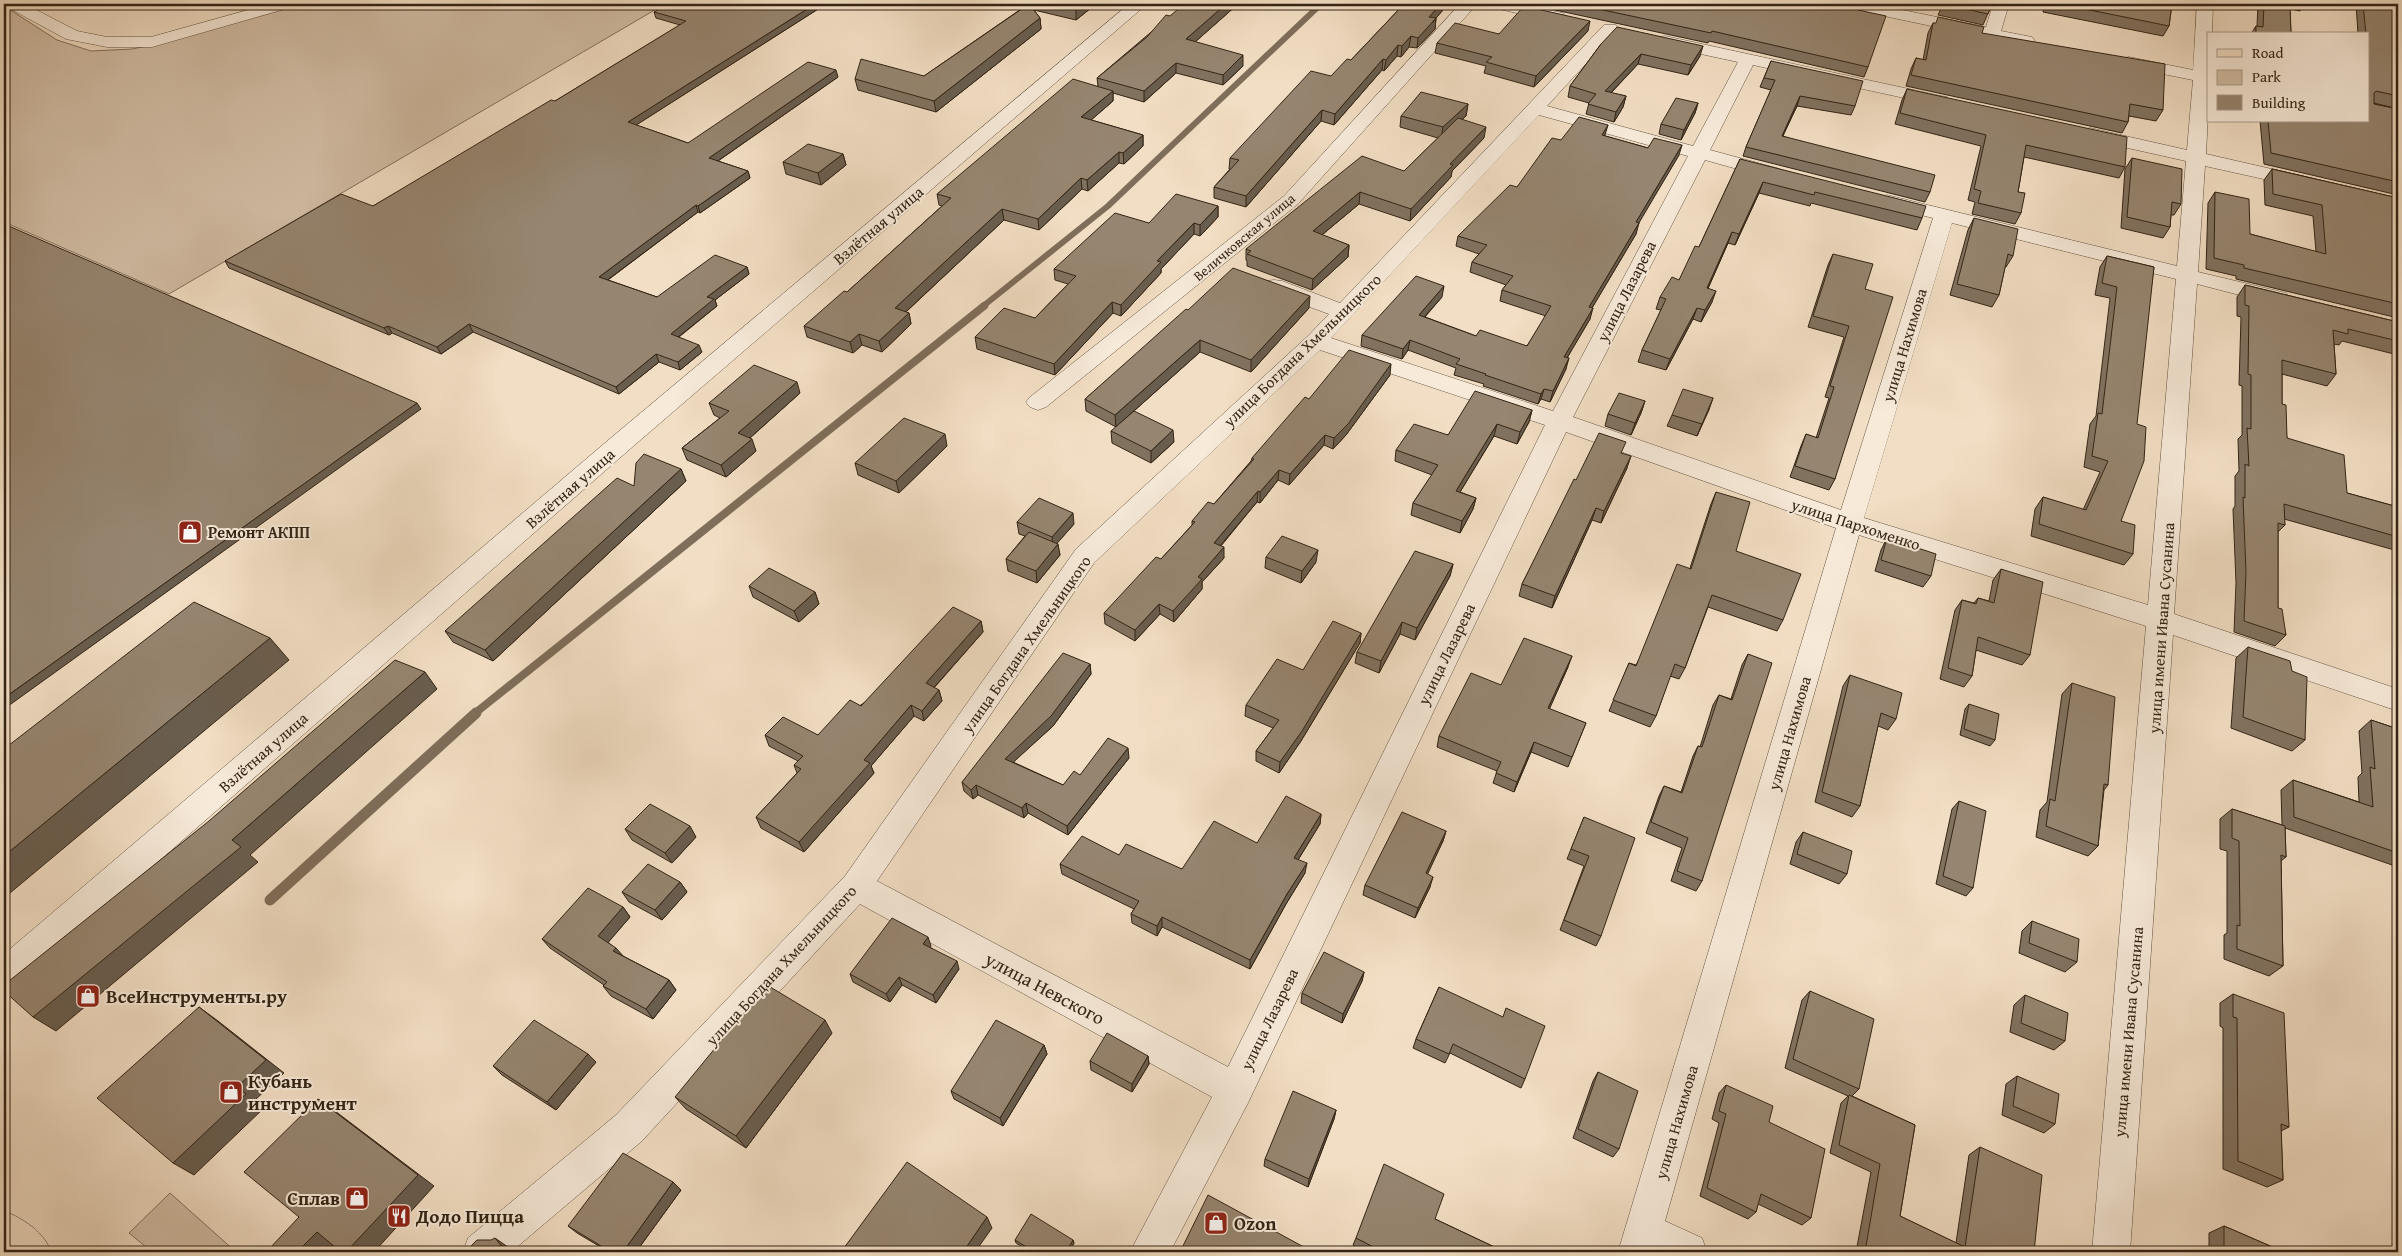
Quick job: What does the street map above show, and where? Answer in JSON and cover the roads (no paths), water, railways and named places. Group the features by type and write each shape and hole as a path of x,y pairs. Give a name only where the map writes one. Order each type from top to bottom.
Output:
{"main road":[{"path":"4,1230 32,1252"}],"street":[{"path":"14,4 72,35 107,42 152,42 286,4"},
{"name":"Взлётная улица","path":"4,976 613,450 1139,4"},
{"name":"Величковская улица","path":"1038,402 1233,270 1291,200 1469,4"},
{"path":"1496,4 1572,21"},
{"path":"1851,4 2039,44"},
{"path":"1992,34 2002,4"},
{"name":"улица имени Ивана Сусанина","path":"2111,1252 2161,620 2195,156 2205,78 2205,4"},
{"name":"улица Богдана Хмельницкого","path":"482,1252 629,1128 856,886 1086,556 1316,341 1610,29"},
{"path":"1647,37 1962,106"},
{"name":"улица Лазарева","path":"1149,1252 1235,1090 1558,421 1748,59"},
{"path":"2116,60 2205,78"},
{"path":"1536,109 1792,177"},
{"path":"2069,129 2321,185"},
{"path":"1868,196 2293,302"},
{"name":"улица Нахимова","path":"1640,1242 1850,523 1944,216"},
{"path":"1233,270 1344,312"},
{"name":"улица Пархоменко","path":"1316,341 1558,421 1850,523 2161,620 2398,700"},
{"name":"улица Невского","path":"856,886 1235,1090"},
{"path":"1640,1242 1688,1252"}],"waterway":[{"path":"982,307 1108,206 1321,4"},
{"path":"474,714 984,306"},
{"path":"270,900 476,713"}],"place":[{"name":"Ремонт АКПП","path":"190,532"},
{"name":"ВсеИнструменты.ру","path":"88,996"},
{"name":"Кубань инструмент","path":"231,1092"},
{"name":"Сплав","path":"357,1198"},
{"name":"Додо Пицца","path":"399,1216"},
{"name":"Ozon","path":"1216,1223"}]}
